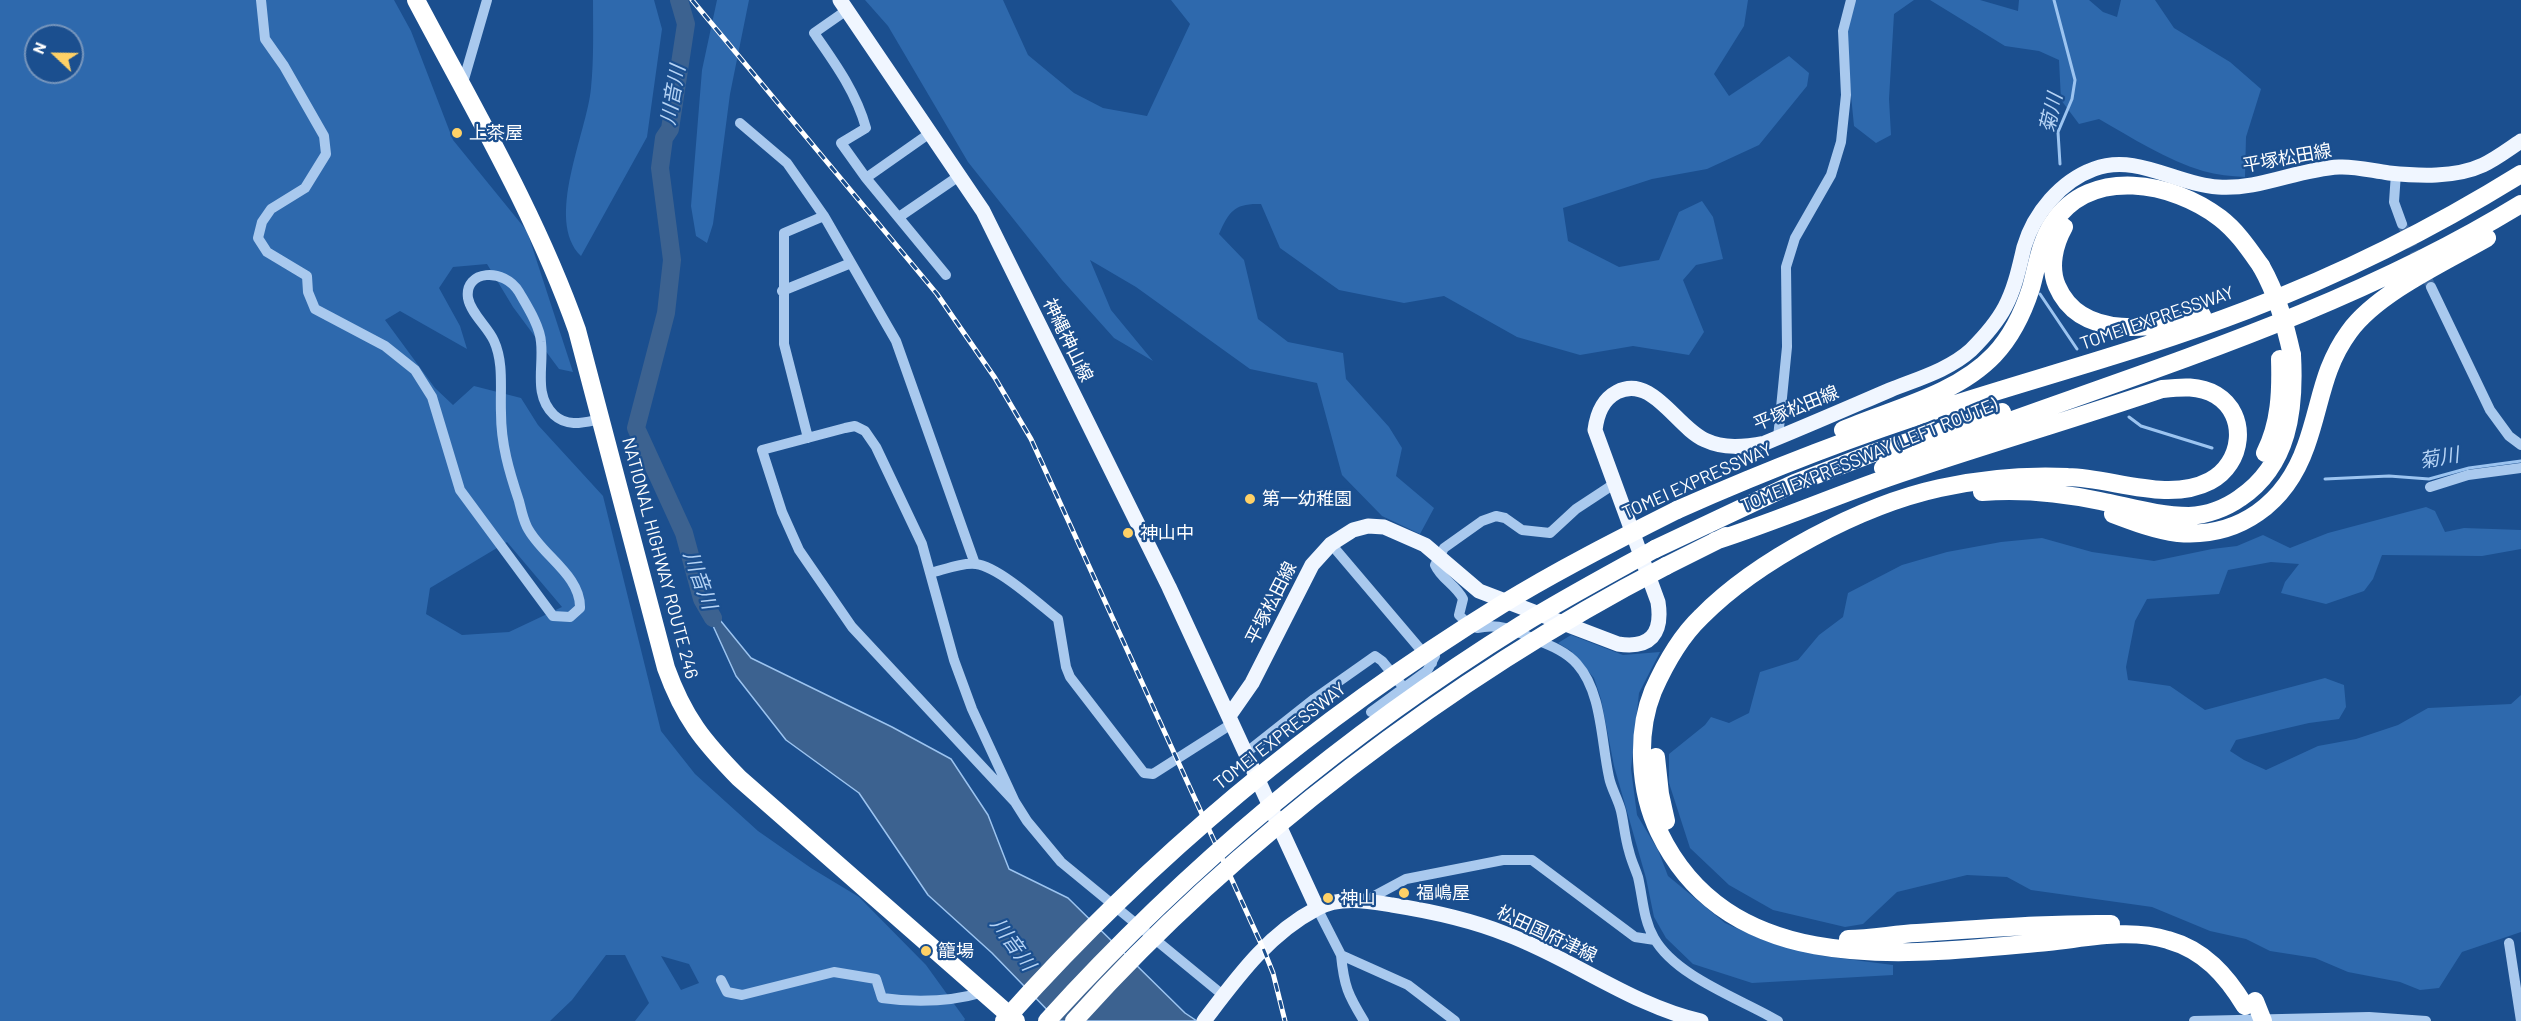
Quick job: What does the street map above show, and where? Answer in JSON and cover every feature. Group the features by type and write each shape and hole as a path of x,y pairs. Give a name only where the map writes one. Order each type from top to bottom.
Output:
{"highway":[{"name":"NATIONAL HIGHWAY ROUTE 246","path":"416,0 501,159 559,278 577,330 666,668 677,700 690,723 706,745 739,778 1016,1021"},
{"name":"TOMEI EXPRESSWAY","path":"1004,1021 1085,934 1150,870 1300,744 1367,695 1500,605 1572,564 1721,490 1876,430 2149,345 2229,317 2308,285 2443,221 2521,174"},
{"path":"1721,490 1803,447 1929,396 1972,373 1993,356 2009,336 2022,312 2044,243 2053,224 2069,204 2088,192 2119,185 2150,186 2182,196 2222,219 2249,249 2286,357 2292,411 2283,445 2264,477 2249,492 2216,511 2192,516 2170,515 2047,494 1997,491 1969,494 1906,510 1855,531 1767,579 1709,626 1683,658 1664,698 1655,742 1656,767 1666,820 1693,866 1710,885 1753,913 1802,932 1827,937 1864,939 1914,933 2062,924 2140,924 2168,928 2192,937 2218,953 2239,975 2250,1010"},
{"path":"2256,269 2228,240 2201,218 2179,206 2149,197 2120,196 2093,202 2077,212 2063,229 2056,246 2053,263 2056,282 2064,301 2080,315 2120,327 2140,327 2165,324 2213,311 2397,244"},
{"path":"1047,1021 1171,894 1319,767 1477,653 1583,588 1655,549 1795,483 1872,453 2255,332 2408,266 2521,204"},
{"path":"2047,494 2073,500 2142,525 2178,532 2217,531 2262,511 2284,490 2297,469 2307,444 2325,376 2338,348 2351,329 2387,297 2521,215"},
{"name":"TOMEI EXPRESSWAY (LEFT ROUTE)","path":"1074,1021 1187,907 1257,844 1332,783 1481,675 1593,605 1715,541 1800,501 1918,454 2255,332"},
{"path":"2019,478 2089,487 2169,505 2191,504 2226,493 2243,482 2255,470 2272,440 2286,357"},
{"path":"1715,541 1889,478 2162,389 2195,387 2221,398 2234,415 2238,436 2234,458 2224,472 2209,482 2192,488 2154,489 2070,477 1968,482 1935,489 1868,512 1834,527 1778,559 1732,590 1700,618 1672,653 1652,693 1646,716 1643,768 1647,797 1655,824 1673,858 1702,892 1748,924 1799,943 1823,948 1893,952 1991,947 2094,935 2156,937 2188,947 2212,963 2230,982 2250,1010 2263,1021"}],"main road":[{"name":"神縄神山線","path":"844,5 983,211 1169,587 1231,720"},
{"name":"平塚松田線","path":"1231,720 1308,572 1331,544 1353,530 1368,526 1384,527 1425,545 1479,591 1608,640 1635,647 1648,641 1656,632 1661,619 1658,602 1595,430 1597,414 1604,404 1614,394 1624,389 1636,387 1646,390 1685,428 1706,441 1729,447 1745,447 1778,438 1940,369 1969,352 1991,330 2005,307 2016,281 2025,245 2036,219 2050,200 2070,181 2096,168 2123,165 2145,168 2217,187 2251,186 2287,176 2339,167 2418,175 2464,171 2482,166 2521,141"},
{"path":"1231,720 1317,908"},
{"name":"松田国府津線","path":"1204,1021 1263,948 1285,928 1317,908 1344,901 1365,900 1432,911 1507,934 1621,992 1701,1021"}],"street":[{"path":"261,0 265,39 284,66 324,136 326,154 305,189 271,209 262,222 258,238 267,252 307,276 308,292 315,309 386,346 415,370 432,397 460,490 553,616 570,617 580,608 580,597 572,582 527,527 506,463 501,433 500,361 494,341 468,298 472,283 483,275 496,274 504,277 518,290 542,340 542,397 555,416 574,424 601,419"},
{"path":"462,86 487,0"},
{"path":"1778,438 1787,346 1786,267 1796,238 1831,175 1841,142 1846,95 1843,31 1851,0"},
{"path":"844,5 814,33 847,82 860,108 866,128 841,143 866,178 946,274"},
{"path":"740,123 787,164 824,216 896,340 975,564"},
{"path":"866,178 930,133"},
{"path":"2396,173 2394,202 2402,224"},
{"path":"899,217 959,176"},
{"path":"808,438 784,345 782,291 784,233 824,216"},
{"path":"782,291 851,263"},
{"path":"2431,286 2490,410 2509,436 2521,445"},
{"path":"1015,802 852,627 799,550 774,491 762,450 855,426 865,431 876,447 922,544 954,660 972,709 1015,802 1027,821 1061,862 1221,999"},
{"path":"2430,487 2468,475 2521,468"},
{"path":"1371,712 1427,671 1460,615 1463,598 1459,590 1439,573 1435,565 1444,548 1482,521 1496,516 1505,518 1522,530 1550,533 1576,509 1614,484"},
{"path":"1331,544 1432,663"},
{"path":"930,573 975,564 991,570 1017,587 1058,619 1065,667 1070,677 1144,773 1153,774 1231,720"},
{"path":"1460,615 1477,628 1505,627 1561,651 1577,663 1585,675 1594,698 1609,780 1620,808 1629,853 1638,876 1645,920 1655,940 1667,954 1698,978 1744,1005 1778,1021"},
{"path":"1247,752 1314,699 1375,656 1382,661 1404,688"},
{"path":"1365,900 1406,879 1503,860 1532,860 1635,937 1655,940"},
{"path":"1317,908 1341,955 1343,981 1348,995 1364,1021"},
{"path":"2509,943 2521,1021"},
{"path":"1341,955 1408,985 1455,1021"},
{"path":"721,980 727,992 741,995 834,972 876,979 882,998 896,1000 958,1000 984,992"},
{"path":"2194,1021 2369,1017 2426,1021"}],"shaded area":[{"path":"0,0 394,0 411,31 453,140 527,231 573,372 559,369 513,307 487,264 453,267 439,288 460,326 467,349 400,311 385,320 435,388 453,405 474,386 521,398 538,425 603,496 661,731 695,774 758,831 811,868 859,897 926,965 965,1019 964,1021 635,1021 649,1003 625,955 606,955 572,1000 550,1021 0,1021","holes":["507,542 562,607 509,632 462,635 426,614 430,588","661,956 689,964 699,983 681,990"]},
{"path":"593,0 654,0 662,29 647,137 581,256 571,240 566,221 567,199 591,88"},
{"path":"717,0 749,0 730,94 713,224 707,243 696,236 691,206 702,70"},
{"path":"865,0 1003,0 1028,55 1074,93 1103,108 1147,116 1190,24 1171,0 1748,0 1744,26 1714,74 1729,96 1789,56 1809,73 1807,86 1759,145 1707,169 1652,179 1563,208 1568,241 1619,267 1659,260 1679,212 1702,201 1713,217 1723,259 1696,265 1683,280 1704,332 1689,355 1633,346 1580,355 1517,337 1444,296 1404,303 1339,290 1280,248 1261,204 1245,205 1230,214 1219,234 1244,260 1258,319 1288,342 1343,353 1346,379 1389,427 1402,448 1396,476 1434,508 1420,534 1382,516 1342,475 1317,383 1250,369 1136,287 1090,260 1111,310 1153,361 1114,338 1062,280 968,162 888,26"},
{"path":"1852,0 1914,0 1894,14 1889,99 1891,135 1876,143 1854,126 1844,24"},
{"path":"1930,0 1980,0 2018,11 2019,0 2089,0 2103,12 2117,17 2121,0 2155,0 2174,28 2230,62 2261,89 2246,137 2245,177 2203,171 2176,161 2099,119 2079,124 2061,100 2059,60 2039,51 2005,46"},
{"path":"2426,507 2435,511 2445,532 2464,528 2521,530 2521,549 2482,556 2382,555 2373,579 2364,591 2326,604 2281,593 2285,582 2299,564 2271,562 2228,570 2219,594 2147,599 2135,621 2126,667 2128,680 2170,686 2205,710 2325,678 2344,685 2346,707 2339,719 2309,723 2236,740 2230,751 2266,770 2318,746 2356,739 2398,725 2428,708 2511,704 2521,695 2521,932 2462,952 2439,988 2420,990 2400,982 2348,972 2315,958 2270,951 2246,939 2210,931 2152,907 2031,890 2007,877 1967,875 1897,892 1863,924 1845,927 1773,910 1729,885 1690,848 1669,783 1669,754 1705,725 1711,717 1729,723 1749,713 1760,672 1798,660 1819,635 1843,617 1848,593 1902,565 1947,552 2001,542 2042,538 2092,552 2154,561 2237,546 2263,535 2290,548 2328,533"},
{"path":"1571,635 1623,655 1660,652 1639,693 1631,769 1637,815 1658,850 1668,876 1725,923 1763,940 1823,956 1893,965 1893,975 1752,983 1693,964 1666,938 1654,917 1646,878 1614,766 1601,699 1594,678 1571,651 1558,643"}],"water":[{"path":"698,593 751,658 892,727 951,759 988,815 1009,869 1068,898 1185,1013 1197,1021 1058,1021 992,953 928,895 859,793 786,740 736,676"}],"waterway":[{"name":"川音川","path":"679,0 686,24 670,129 664,138 660,168 672,260 666,313 636,428 684,533 702,599 713,618"},
{"name":"菊川","path":"2054,0 2075,80 2072,99 2058,132 2060,164"},
{"name":"菊川","path":"2040,294 2077,349"},
{"name":"菊川","path":"2129,417 2141,426 2212,448"},
{"name":"菊川","path":"2325,479 2389,476 2429,479 2469,468 2521,461"}],"tunnel":[{"path":"2402,224 2431,287"}],"railway":[{"path":"692,0 937,294 995,378 1031,439 1263,948 1273,973 1285,1021"}],"place":[{"name":"上茶屋","path":"457,133"},
{"name":"第一幼稚園","path":"1250,499"},
{"name":"神山中","path":"1128,533"},
{"name":"福嶋屋","path":"1404,893"},
{"name":"神山","path":"1328,898"},
{"name":"籠場","path":"926,951"}]}
